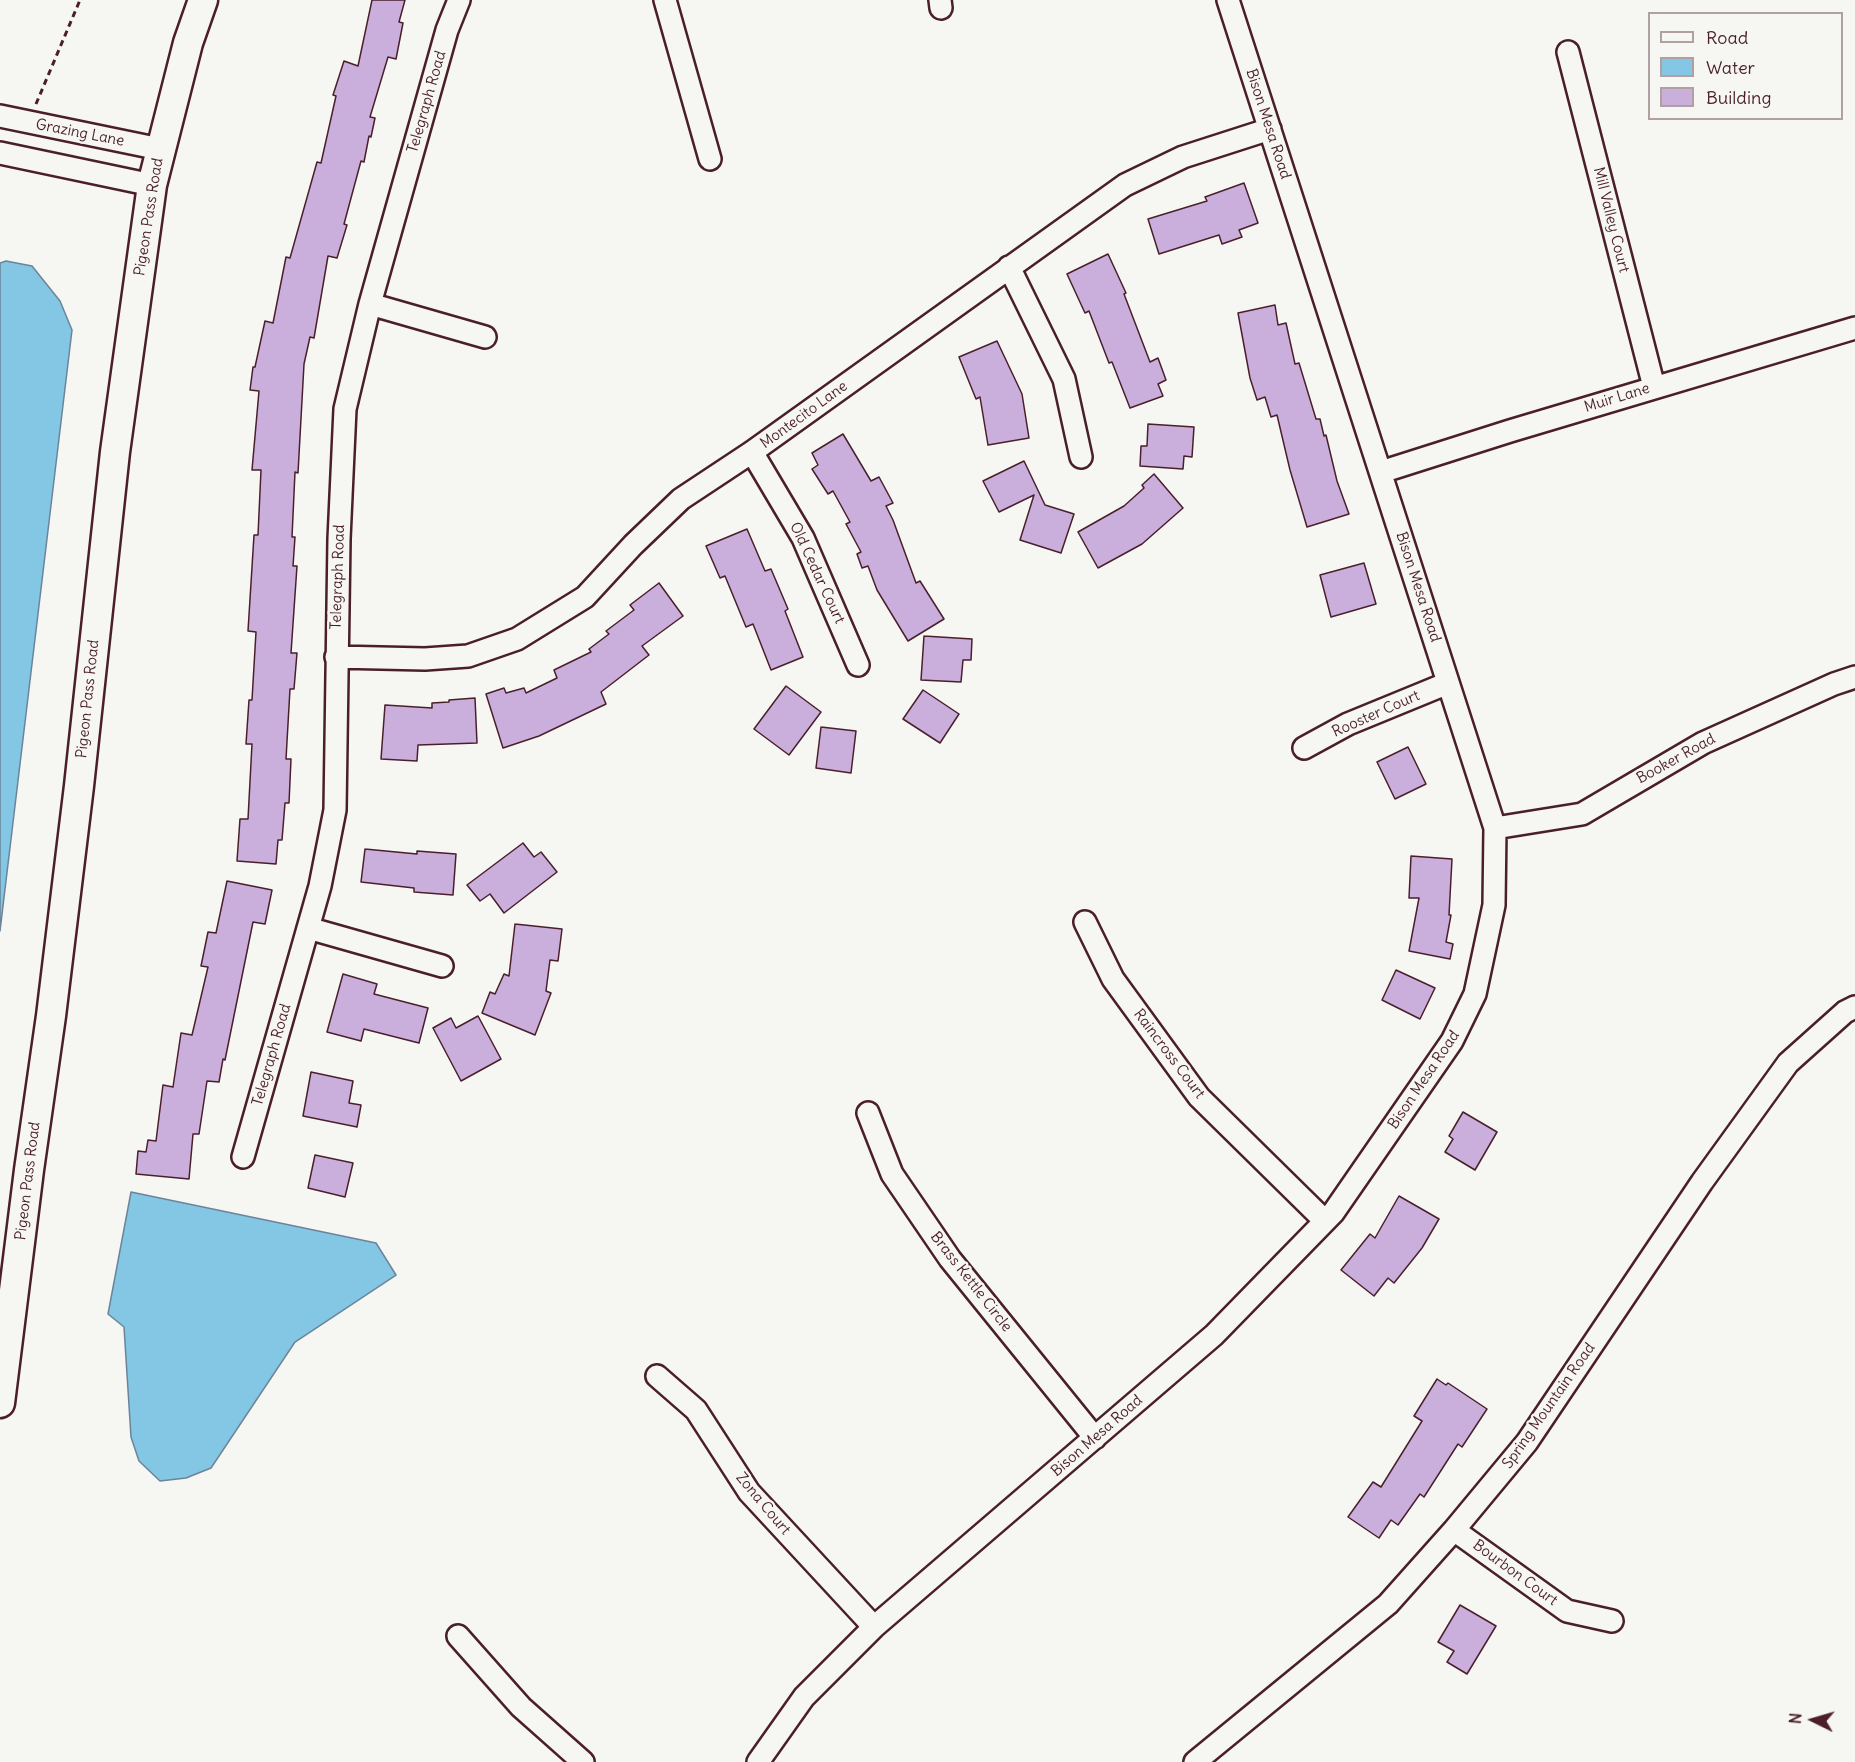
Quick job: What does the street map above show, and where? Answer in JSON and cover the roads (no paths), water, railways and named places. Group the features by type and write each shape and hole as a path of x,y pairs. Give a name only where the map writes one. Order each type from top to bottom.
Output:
{"street":[{"name":"Pigeon Pass Road","path":"0,1403 55,981 116,452 152,185 188,43 202,0"},
{"name":"Telegraph Road","path":"243,1157 320,886 335,810 336,657 345,409 369,304 447,30 459,0"},
{"path":"665,0 710,159"},
{"name":"Bison Mesa Road","path":"758,1762 804,1696 874,1627 1214,1335 1333,1213 1452,1041 1475,994 1494,905 1495,828 1228,0"},
{"name":"Mill Valley Court","path":"1568,52 1654,387"},
{"name":"Grazing Lane","path":"0,116 160,149"},
{"name":"Montecito Lane","path":"336,657 425,659 468,656 517,639 585,597 633,545 681,499 752,452 1125,186 1183,158 1270,129"},
{"path":"0,153 152,185"},
{"path":"1009,267 1064,379 1081,457"},
{"path":"369,304 485,337"},
{"name":"Muir Lane","path":"1381,472 1654,387 1855,328"},
{"name":"Old Cedar Court","path":"752,452 803,538 858,665"},
{"name":"Booker Road","path":"1495,828 1582,814 1703,743 1855,676"},
{"name":"Rooster Court","path":"1304,748 1348,724 1448,683"},
{"name":"Raincross Court","path":"1085,922 1113,979 1199,1096 1325,1221"},
{"path":"308,928 442,966"},
{"name":"Spring Mountain Road","path":"1195,1762 1388,1604 1454,1530 1527,1442 1702,1182 1788,1063 1845,1012 1855,1007"},
{"name":"Brass Kettle Circle","path":"868,1113 892,1174 950,1259 1095,1438"},
{"name":"Zona Court","path":"657,1376 696,1410 749,1492 874,1627"},
{"name":"Bourbon Court","path":"1454,1530 1567,1611 1612,1621"},
{"path":"458,1636 521,1707 583,1762"}],"water":[{"path":"6,261 32,266 60,301 72,330 0,931 0,263"},
{"path":"131,1192 376,1243 396,1275 295,1342 211,1468 186,1478 160,1481 139,1461 131,1437 124,1327 108,1314"}]}
